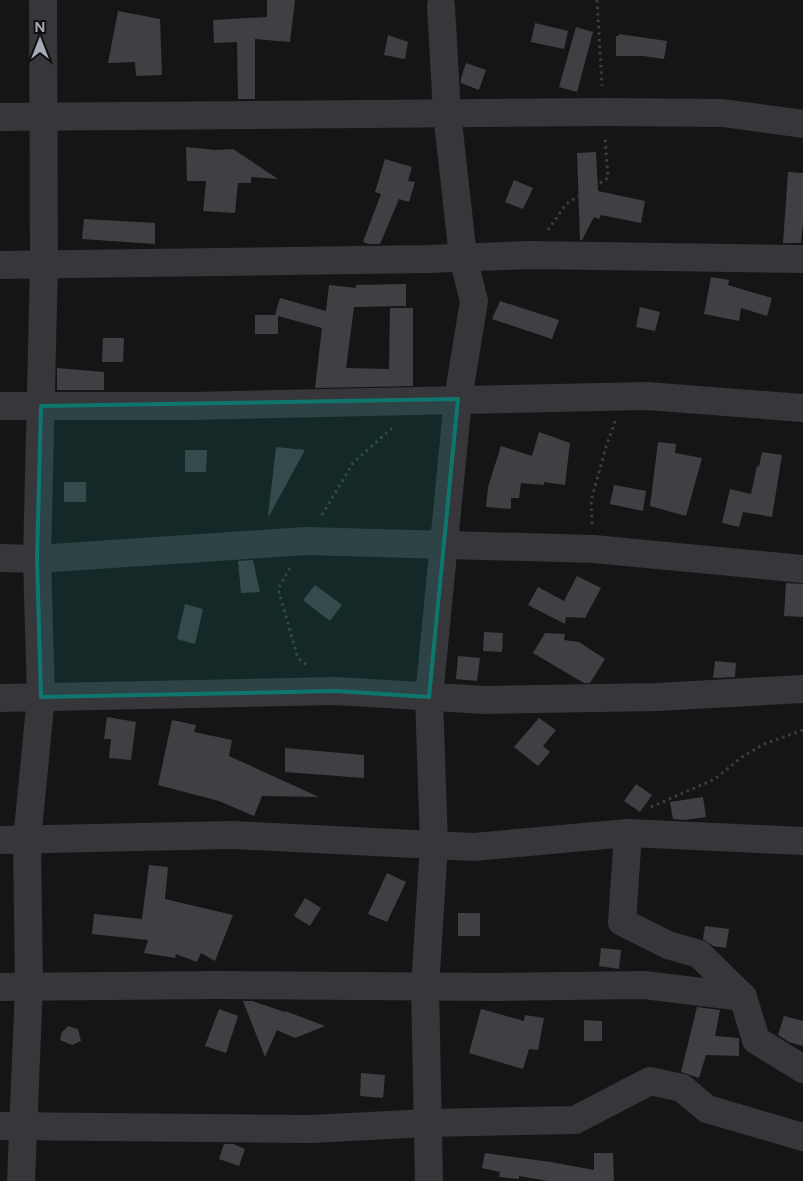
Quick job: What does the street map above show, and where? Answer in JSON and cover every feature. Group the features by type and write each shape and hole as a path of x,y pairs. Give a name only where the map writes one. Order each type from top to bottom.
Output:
{"street":[{"path":"14,1168 11,1126 29,986 27,840 42,697 37,558 44,264 45,116 43,0"},
{"path":"429,1181 425,987 434,845 429,697 458,399 474,301 463,258 447,113 442,6"},
{"path":"0,117 604,112 723,113 803,124"},
{"path":"0,264 530,256 803,259"},
{"path":"0,406 191,406 647,396 803,408"},
{"path":"0,558 37,558 306,541 594,549 803,569"},
{"path":"0,698 336,691 485,700 657,698 803,689"},
{"path":"628,833 622,922 668,945 699,954 743,997 756,1040 803,1069"},
{"path":"0,840 233,835 474,847 628,833 803,841"},
{"path":"0,987 644,985 743,997"},
{"path":"11,1126 311,1130 428,1123 575,1120 650,1081 682,1088 707,1110 803,1138"}],"path":[{"path":"530,256 566,204 608,178 597,0"},
{"path":"594,549 591,501 614,422 647,396"},
{"path":"628,833 649,808 714,779 742,757 764,744 803,730"}],"highlighted area":[{"path":"458,399 429,697 336,691 41,697 37,559 41,406"}],"building":[{"path":"267,0 295,0 290,42 255,39 255,99 238,99 237,42 214,43 213,20 267,17"},
{"path":"118,11 160,19 162,75 136,76 135,62 108,63"},
{"path":"535,23 568,31 564,49 531,42"},
{"path":"576,27 593,32 577,92 559,87"},
{"path":"619,34 667,41 664,59 643,56 616,56 616,36 619,36"},
{"path":"388,35 408,42 405,59 384,55"},
{"path":"466,63 486,70 479,90 461,83"},
{"path":"186,147 215,150 233,149 278,179 251,177 251,183 238,183 235,213 203,211 206,181 187,181"},
{"path":"596,152 598,191 645,201 641,223 601,215 599,219 594,217 582,240 580,240 577,153"},
{"path":"385,159 412,167 408,181 415,182 409,202 399,199 380,244 369,244 363,242 381,194 375,192"},
{"path":"788,172 803,173 801,243 783,243"},
{"path":"514,180 533,188 523,209 505,202"},
{"path":"84,219 155,223 155,244 82,239"},
{"path":"711,277 729,280 728,285 772,298 767,316 741,308 739,321 704,314"},
{"path":"406,284 406,306 354,307 346,368 389,369 390,308 413,308 413,386 315,388 322,328 278,316 278,334 255,334 255,315 275,315 280,298 326,311 329,285 356,288 356,285"},
{"path":"500,301 559,320 552,339 492,319"},
{"path":"640,307 660,312 655,331 636,327"},
{"path":"103,338 124,338 123,362 102,362"},
{"path":"57,368 104,372 104,390 57,390"},
{"path":"539,432 570,443 565,485 544,482 544,485 521,483 519,498 511,498 511,509 486,507 488,487 501,446 532,456"},
{"path":"658,442 676,444 675,453 702,458 686,516 650,506"},
{"path":"276,447 305,450 268,516"},
{"path":"185,450 207,450 206,472 185,472"},
{"path":"762,452 782,455 772,517 743,512 739,527 722,523 730,489 751,494"},
{"path":"64,482 86,482 86,502 64,502"},
{"path":"614,485 646,491 643,511 610,504"},
{"path":"253,560 260,592 241,593 238,561"},
{"path":"577,576 601,588 585,618 566,617 565,624 528,605 538,587 564,601"},
{"path":"786,583 803,584 803,617 784,616"},
{"path":"315,585 342,605 330,621 303,600"},
{"path":"185,604 203,609 195,644 177,639"},
{"path":"484,632 503,633 502,652 483,651"},
{"path":"545,633 565,634 564,640 579,642 605,659 590,683 584,683 533,653"},
{"path":"458,656 480,658 477,681 456,679"},
{"path":"715,661 736,663 735,677 713,678"},
{"path":"107,717 136,722 131,760 109,758 111,739 104,739"},
{"path":"539,718 556,730 543,746 550,752 538,766 514,747"},
{"path":"172,720 196,725 194,732 232,740 229,756 319,797 262,796 254,816 219,801 158,785"},
{"path":"285,748 364,755 364,778 285,772"},
{"path":"636,784 652,795 640,812 624,801"},
{"path":"703,797 706,817 684,820 673,819 670,802"},
{"path":"149,865 168,867 165,899 233,915 215,961 201,953 197,962 176,954 175,958 144,953 148,940 92,934 94,914 142,919"},
{"path":"387,873 406,882 387,922 368,914"},
{"path":"305,898 321,908 310,926 294,916"},
{"path":"458,913 480,913 480,936 458,936"},
{"path":"705,926 729,929 726,948 713,946 703,939"},
{"path":"601,948 621,950 619,969 599,966"},
{"path":"243,1001 252,1001 285,1011 325,1026 295,1038 277,1030 265,1057"},
{"path":"697,1007 720,1010 715,1036 739,1038 739,1056 706,1055 699,1078 681,1072"},
{"path":"219,1009 238,1016 226,1053 205,1046"},
{"path":"481,1009 524,1021 525,1015 544,1018 538,1050 529,1049 523,1069 469,1053"},
{"path":"784,1016 803,1021 803,1046 789,1042 778,1035"},
{"path":"584,1020 602,1021 602,1041 584,1041"},
{"path":"68,1026 78,1029 81,1041 72,1045 60,1040 62,1032"},
{"path":"361,1073 385,1075 383,1098 360,1096"},
{"path":"224,1144 233,1144 245,1149 239,1166 219,1159"},
{"path":"485,1153 594,1170 594,1153 613,1153 614,1181 548,1181 519,1176 519,1179 499,1177 500,1172 482,1168"}]}
